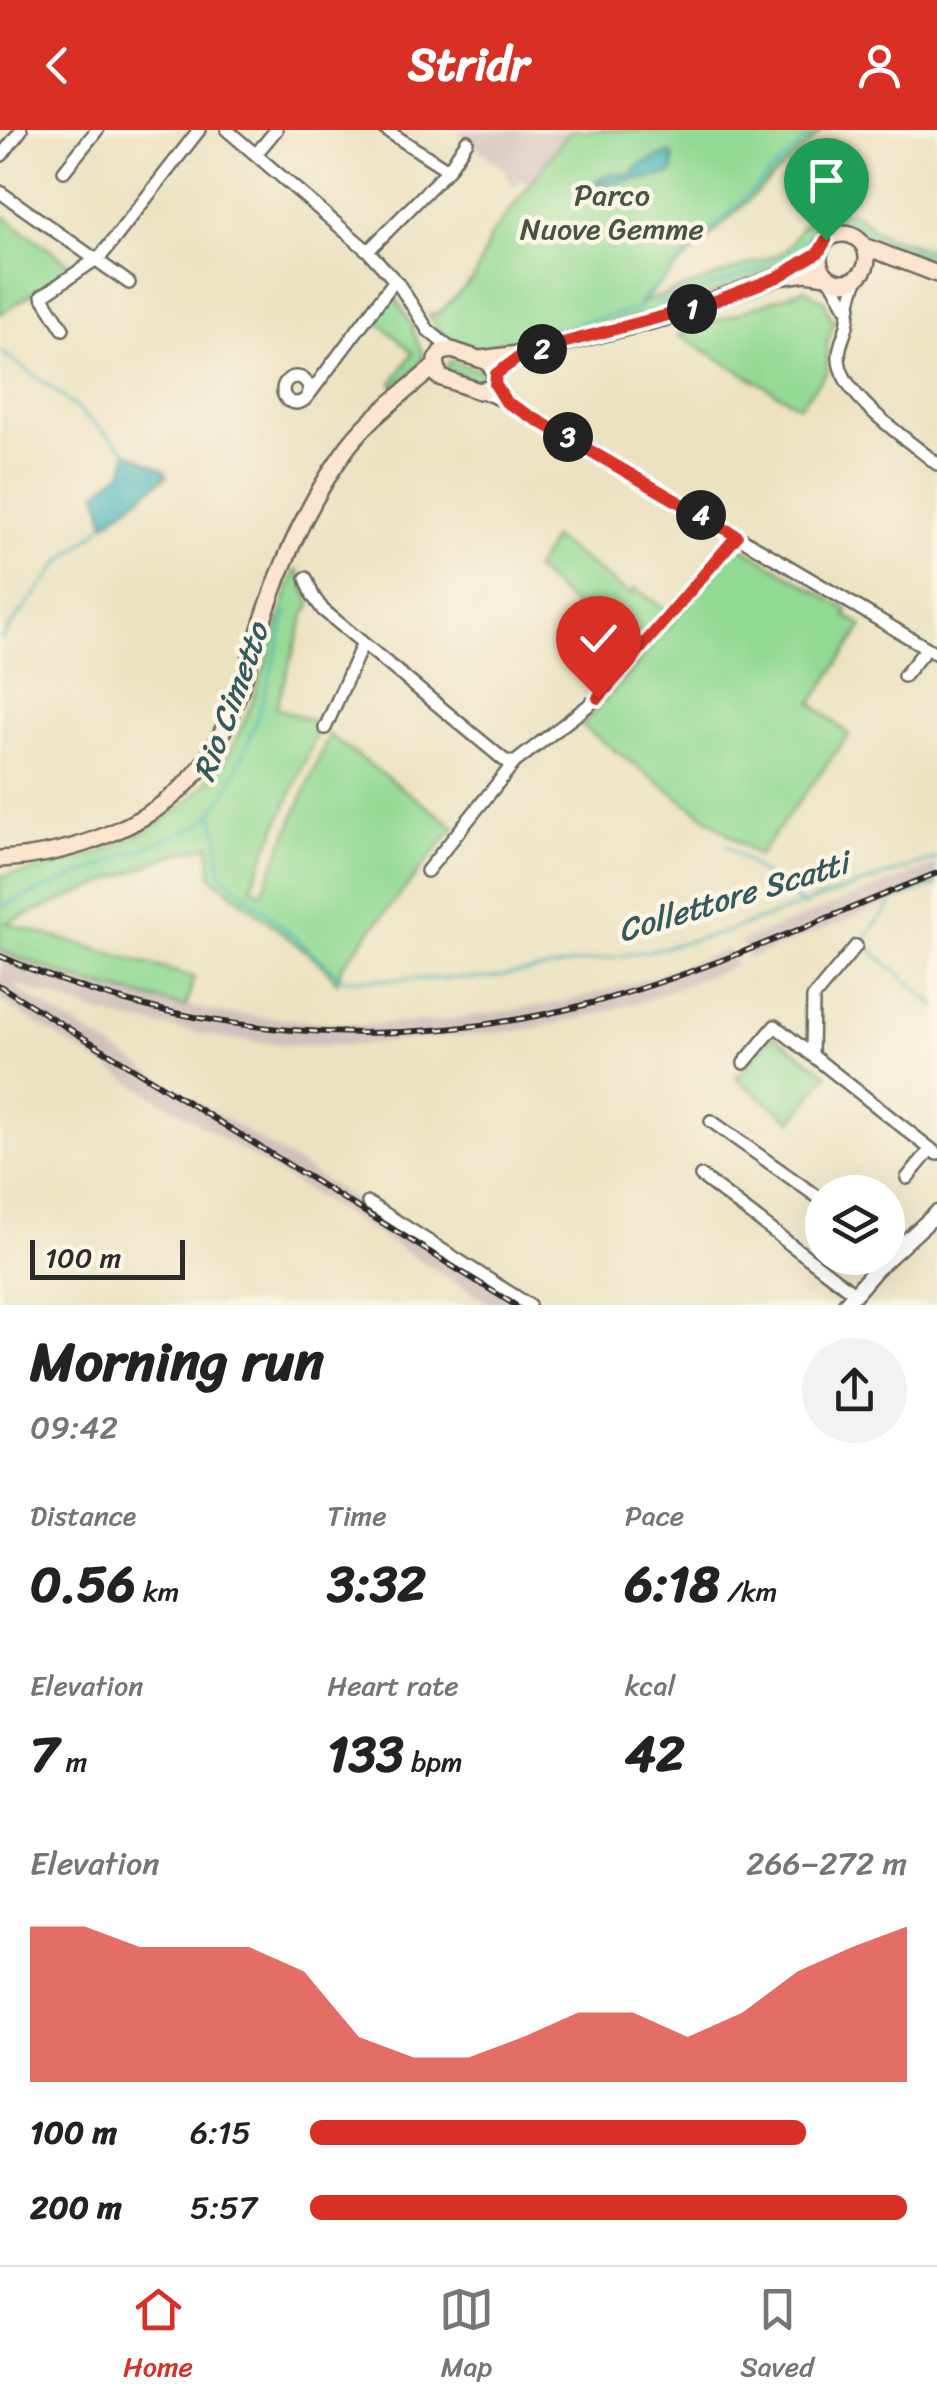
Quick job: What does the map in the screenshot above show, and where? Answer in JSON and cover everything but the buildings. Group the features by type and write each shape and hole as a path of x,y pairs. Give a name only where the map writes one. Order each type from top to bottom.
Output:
{"main road":[{"path":"0,859 50,852 120,828 162,805 193,778 229,718 284,564 342,454 372,419 441,357 480,359 525,353 702,306 778,277 819,252 826,240 840,234 854,236 864,246 937,274"},
{"path":"862,273 867,254 864,246"},
{"path":"819,252 819,265 829,278"},
{"path":"778,277 806,272 846,282 897,261"},
{"path":"441,357 440,377 480,391 525,353"},
{"path":"480,359 492,366 496,379"},
{"path":"404,394 447,381"}],"street":[{"path":"2,154 21,130"},
{"path":"64,171 98,130"},
{"path":"63,328 42,296 96,260 199,130"},
{"path":"227,130 368,251 395,280 441,357"},
{"path":"256,154 276,130"},
{"path":"386,130 448,170"},
{"path":"368,251 448,170 468,141"},
{"path":"0,192 129,282"},
{"path":"862,273 849,299 838,356 844,379 860,398 937,464"},
{"path":"829,278 848,311"},
{"path":"311,385 395,280"},
{"path":"496,379 506,402"},
{"path":"480,391 506,402 932,651 904,676"},
{"path":"427,871 514,763 598,698 737,536"},
{"path":"306,578 312,596 324,610 504,760 514,763"},
{"path":"324,728 363,643"},
{"path":"812,1056 813,998 856,946"},
{"path":"744,1063 775,1026 934,1152 907,1178"},
{"path":"711,1122 805,1188"},
{"path":"701,1176 849,1299 871,1275"},
{"path":"368,1203 530,1305"},
{"path":"905,1242 937,1213"}],"shaded area":[{"path":"456,130 571,130 529,185 522,179 514,187 502,168"},
{"path":"937,864 937,884 749,959 740,942"},
{"path":"728,949 736,965 648,999 592,1015 532,1029 356,1045 287,1045 224,1038 105,1015 18,985 14,987 524,1305 492,1305 0,1001 0,951 88,983 224,1014 356,1025 442,1021 568,1001 631,984"}],"green space":[{"name":"Parco Nuove Gemme","path":"571,130 823,130 637,305 779,254 788,248 801,227 826,213 839,211 854,212 881,235 937,251 937,265 879,248 854,229 837,226 821,232 799,258 698,300 490,353 447,341 429,315 438,314 475,277 490,237"},
{"path":"0,214 74,267 0,314"},
{"path":"804,289 825,301 830,317 835,319 827,344 827,372 799,406 678,335"},
{"path":"393,293 423,356 418,367 395,386 392,383 413,353 374,318"},
{"path":"450,361 485,372 488,379 481,383 450,371"},
{"path":"553,538 631,595 635,588 668,612 629,655 534,570"},
{"path":"736,544 848,610 846,616 863,626 812,703 849,735 758,856 582,726"},
{"path":"298,570 311,606 305,614 276,708 321,724 251,887 262,893 329,735 455,827 342,966 337,982 324,966 211,876 210,846 178,853 6,923 194,977 186,1007 88,983 0,951 0,876 67,863 132,838 189,800 212,775 232,746 251,706"},
{"path":"774,1035 828,1074 792,1121 736,1078"}],"water":[{"path":"673,155 673,172 669,175 599,185 595,181 612,174 632,174 640,164"},
{"path":"127,451 165,471 167,476 105,524 98,491 123,471"}],"waterway":[{"name":"Rio Cimetto","path":"485,346 637,309 696,245 815,130"},
{"path":"657,303 775,262 829,219 850,220 883,242 937,257"},
{"path":"0,351 127,451"},
{"path":"0,640 60,563 105,524"},
{"name":"Rio Cimetto","path":"0,907 196,827 212,813 227,790 253,729 287,612"},
{"name":"Collettore Scatti","path":"213,814 219,838 220,872 344,980 491,978 648,951 718,934 937,858"},
{"path":"726,845 805,907"},
{"name":"Collettore Scatti","path":"937,884 894,900 862,942 937,1007"},
{"path":"818,1016 825,1056 860,1086"}],"railway":[{"path":"0,956 70,984 215,1021 290,1030 440,1030 588,1004 677,977 937,873"},
{"path":"0,986 515,1305"}],"route":[{"path":"598,698 737,536 506,402 495,384 496,374 525,353 671,316 778,277 819,252 826,240"}]}
